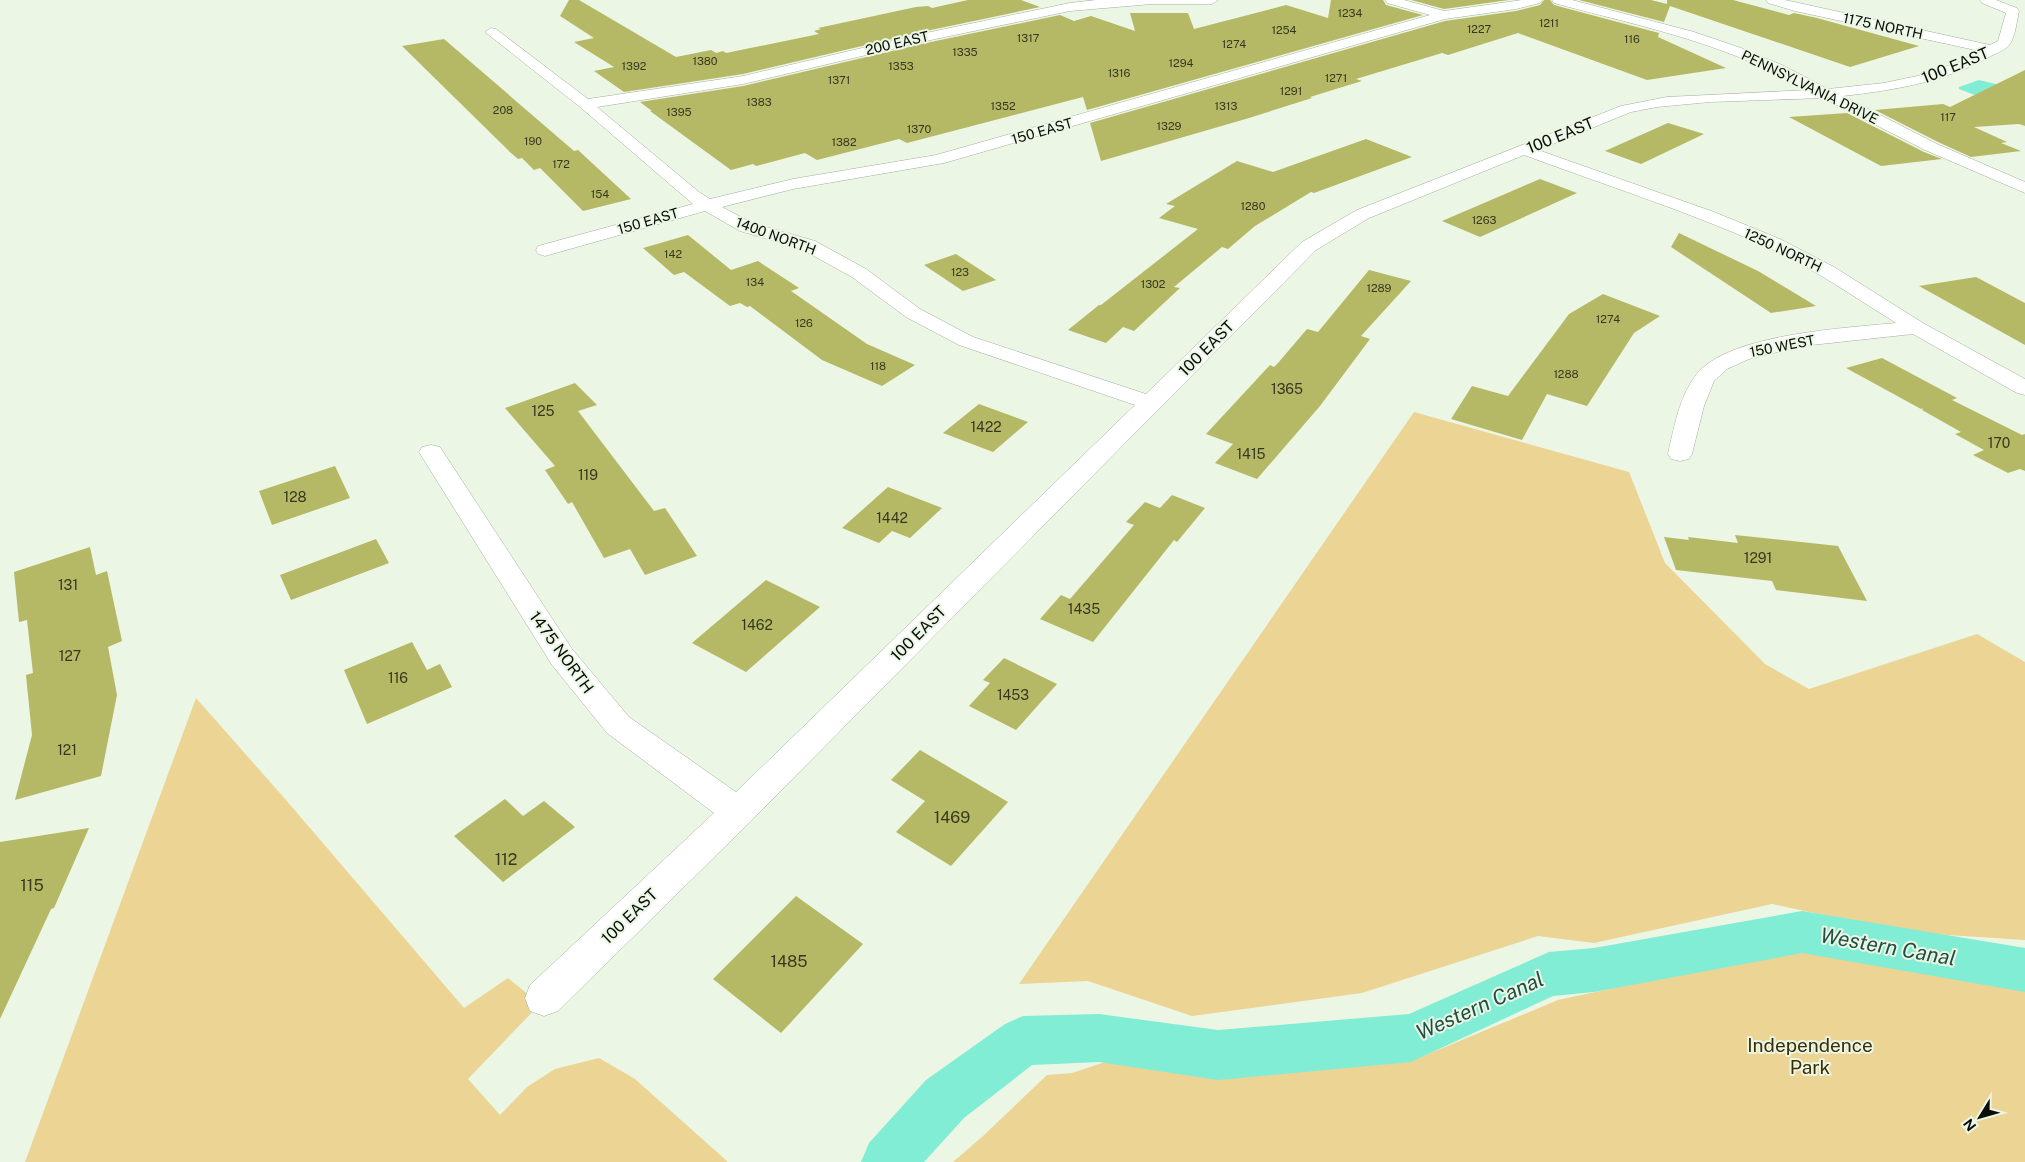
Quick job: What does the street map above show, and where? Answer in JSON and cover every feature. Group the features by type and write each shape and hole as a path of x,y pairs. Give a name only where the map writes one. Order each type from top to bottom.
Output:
{"street":[{"path":"1056,0 1070,7"},
{"name":"200 EAST","path":"584,104 744,80 926,37 1070,7 1152,0 1212,0"},
{"path":"1391,0 1444,15"},
{"name":"150 EAST","path":"545,250 707,205 794,184 938,160 1444,15 1516,5 1536,0"},
{"name":"PENNSYLVANIA DRIVE","path":"1558,0 1698,38 1777,68 1931,147 2025,188"},
{"name":"1175 NORTH","path":"1772,0 1795,7 1994,50"},
{"name":"100 EAST","path":"544,998 738,812 1309,246 1363,214 1626,109 1666,101 1827,93 1884,88 1923,79 1981,58 2004,43 2014,11 1993,2"},
{"name":"1400 NORTH","path":"491,32 584,104 693,196 746,227 808,245 859,272 913,313 966,341 1150,403"},
{"name":"1250 NORTH","path":"1524,150 1708,216 1773,244 1828,271 1916,327 2025,388"},
{"name":"150 WEST","path":"1680,454 1690,413 1705,377 1731,358 1769,346 1916,327"},
{"name":"1475 NORTH","path":"431,452 562,658 618,725 738,812"}],"green space":[{"path":"1414,412 1629,472 1665,563 1765,664 1809,689 1977,634 2025,662 2025,940 1902,932 1772,904 1594,943 1538,936 1362,993 1192,1016 1088,981 1019,984"},
{"path":"196,698 464,1008 508,978 540,1004 468,1079 500,1115 527,1087 555,1069 599,1058 635,1079 728,1162 25,1162"},
{"name":"Independence Park","path":"1807,947 2025,991 2025,1162 953,1162 1047,1075 1072,1073 1108,1061 1244,1072 1421,1057 1558,1000"}],"water":[{"path":"1979,80 2025,91 2025,114 1959,89 1959,87"}],"building":[{"path":"569,0 579,0 676,57 711,50 716,53 723,51 726,53 819,34 814,31 821,29 818,28 916,7 928,6 932,8 968,0 1021,0 1040,7 926,31 743,74 624,92 594,71 614,67 574,42 594,38 560,16"},
{"path":"1331,0 1383,0 1386,5 1423,15 1087,110 1083,97 907,143 899,139 817,160 805,153 756,166 753,164 731,170 640,102 743,86 926,43 1060,15 1074,21 1091,16 1135,31 1130,13 1188,13 1194,29 1286,5 1328,18"},
{"path":"1411,0 1509,0 1444,9"},
{"path":"1544,0 1550,0 1554,5 1659,33 1658,37 1726,68 1647,80 1518,33 1448,55 1442,53 1356,79 1362,81 1249,118 1101,161 1090,123 1445,21 1516,11 1540,5"},
{"path":"1579,0 1651,0 1667,4 1667,0 1733,0 1789,15 1794,13 1817,18 1919,46 1850,67 1670,6 1664,22"},
{"path":"444,39 574,151 578,150 631,199 583,211 540,168 534,170 522,158 518,159 402,46"},
{"path":"2025,70 2025,126 2019,124 1974,127 2007,142 2001,143 2021,151 1971,157 1875,110 1943,104 1950,107"},
{"path":"1847,113 1924,152 1942,159 1881,166 1789,117"},
{"path":"1668,123 1704,134 1641,164 1605,151"},
{"path":"1366,139 1412,157 1314,193 1311,192 1255,226 1228,249 1222,247 1174,287 1180,288 1134,331 1123,327 1106,343 1068,330 1198,229 1159,218 1175,206 1166,204 1237,161 1273,172"},
{"path":"1540,179 1577,193 1480,237 1442,221"},
{"path":"1679,233 1758,271 1816,306 1771,313 1671,247"},
{"path":"688,235 731,270 758,261 799,288 791,291 867,344 915,365 882,386 822,360 750,306 747,307 740,303 730,306 684,272 674,275 643,248"},
{"path":"956,254 996,280 963,291 924,265"},
{"path":"1369,270 1411,281 1361,336 1370,339 1320,406 1257,479 1215,463 1233,444 1206,434 1270,365 1274,367 1278,363 1307,329 1318,332"},
{"path":"1976,277 2025,303 2025,345 1919,286"},
{"path":"1603,294 1660,316 1634,333 1587,406 1547,394 1522,440 1451,419 1472,386 1508,396 1569,314"},
{"path":"1882,358 1957,398 1952,400 2022,435 2025,434 2025,471 2020,469 2008,473 1973,455 1984,450 1955,434 1961,432 1922,410 1923,408 1921,409 1846,368"},
{"path":"575,383 597,405 578,411 654,511 665,508 697,556 645,575 630,549 604,558 572,502 568,504 545,470 555,466 505,408"},
{"path":"979,404 1028,422 993,452 943,433"},
{"path":"335,466 350,498 272,525 259,491"},
{"path":"888,487 942,508 910,538 892,531 879,543 842,528"},
{"path":"1172,495 1205,508 1177,542 1174,540 1093,642 1040,619 1061,595 1070,599 1134,525 1126,522 1145,502 1160,508"},
{"path":"1735,535 1838,546 1867,601 1776,590 1772,581 1676,570 1664,537 1689,540 1688,537 1738,543"},
{"path":"376,539 389,563 291,600 280,575"},
{"path":"90,547 96,575 107,571 122,641 108,647 117,695 101,776 15,800 32,735 26,675 33,673 27,620 19,622 14,572"},
{"path":"766,580 820,607 746,672 692,643"},
{"path":"412,642 427,670 440,664 452,687 367,724 344,670"},
{"path":"1004,658 1057,684 1016,730 969,706 990,683 983,680"},
{"path":"920,750 1008,802 951,866 896,832 925,801 891,780"},
{"path":"505,799 523,816 544,801 575,827 503,882 454,836"},
{"path":"89,828 54,908 51,909 0,1019 0,842"},
{"path":"796,896 863,944 781,1033 713,979"}],"waterway":[{"name":"Western Canal","path":"888,1162 945,1099 1023,1041 1099,1038 1218,1055 1411,1038 1549,974 1594,970 1802,932 2025,970"}]}
